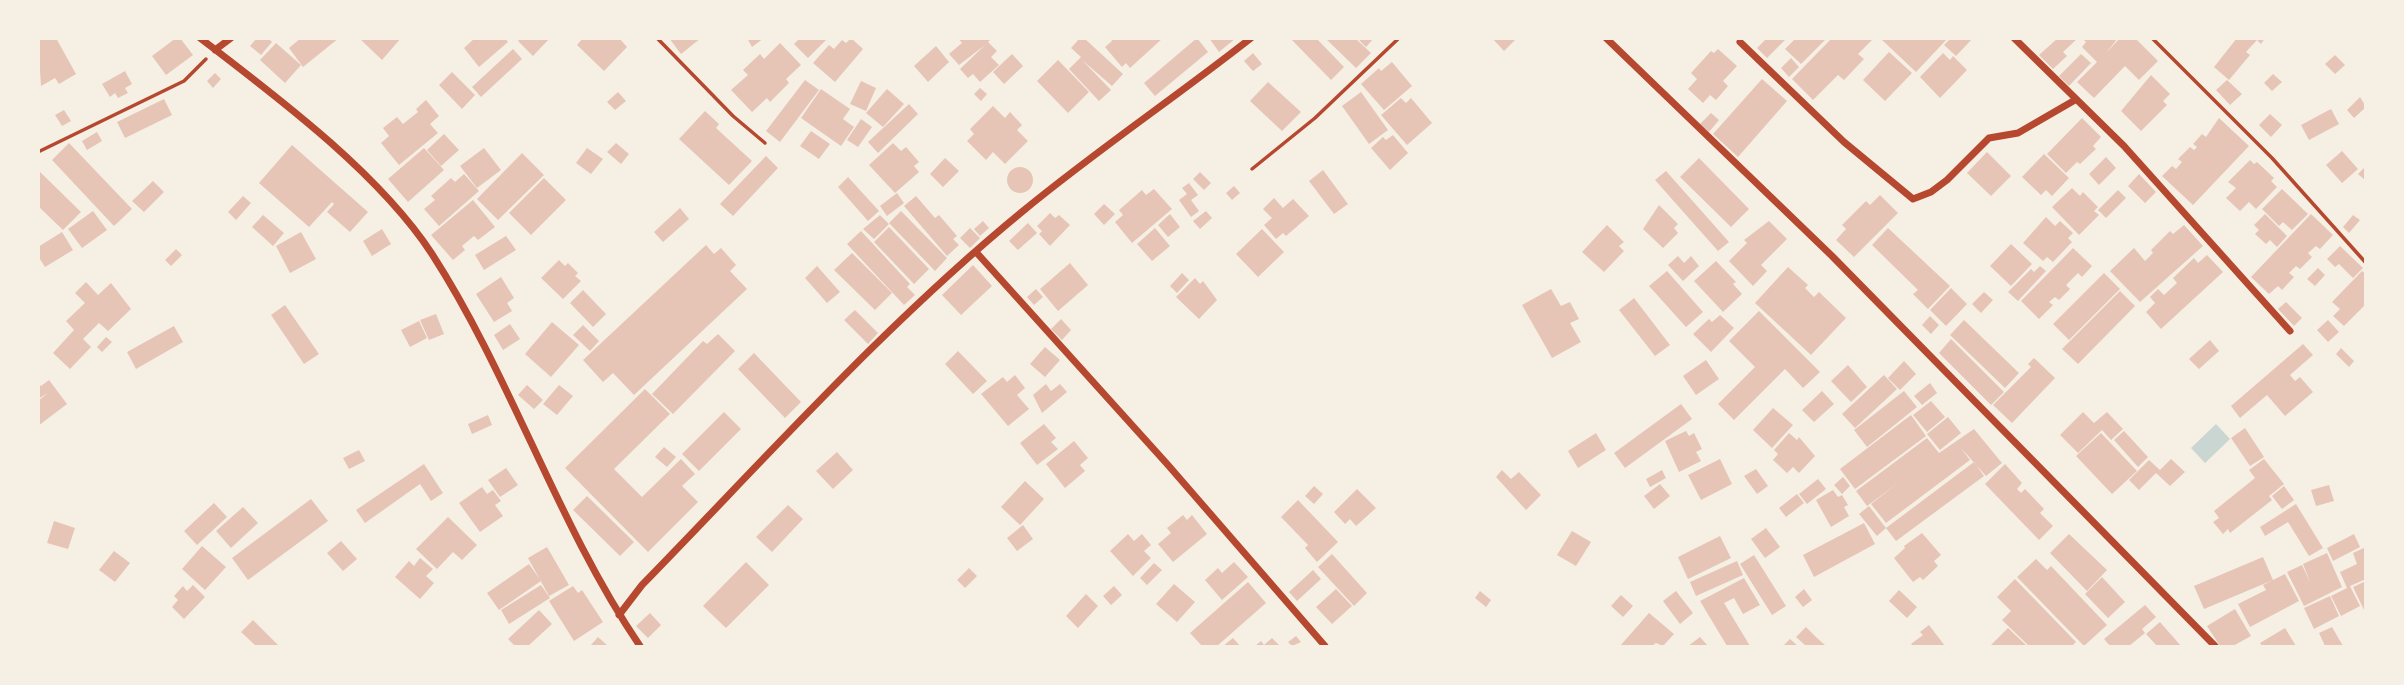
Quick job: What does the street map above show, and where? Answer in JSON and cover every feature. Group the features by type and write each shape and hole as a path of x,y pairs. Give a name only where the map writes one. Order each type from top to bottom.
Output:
{"street":[{"path":"200,38 312,129 382,191 430,252 479,333 619,615 640,646"},
{"path":"215,50 231,38"},
{"path":"619,615 642,585 853,368 976,252 1033,203 1251,38"},
{"path":"1606,38 1842,266 2215,646"},
{"path":"2014,38 2124,146 2290,331"},
{"path":"1740,42 1844,142 1913,199 1931,192 1947,180 1989,138 2018,133 2075,100"},
{"path":"976,252 1168,465 1325,646"}],"path":[{"path":"657,38 733,116 765,143"},
{"path":"1252,169 1315,118 1399,38"},
{"path":"2152,38 2272,158 2365,263"},
{"path":"38,152 184,81 215,50"}],"shaded area":[{"path":"2216,424 2230,439 2205,463 2191,448"}],"building":[{"path":"56,38 76,74 59,84 55,78 41,86 38,40"},
{"path":"176,38 180,38 193,55 166,75 152,56"},
{"path":"257,38 268,38 272,42 261,55 250,46"},
{"path":"301,38 339,38 303,67 289,48"},
{"path":"359,38 401,38 382,60"},
{"path":"475,38 505,38 508,42 479,67 464,48"},
{"path":"521,38 550,38 533,56 518,41"},
{"path":"583,38 619,38 627,47 604,71 577,45"},
{"path":"669,38 701,38 681,54"},
{"path":"747,38 764,38 752,47"},
{"path":"800,38 826,40 808,58 794,44"},
{"path":"851,38 863,49 835,82 813,63 829,45 834,49 842,40 846,43"},
{"path":"958,38 992,38 988,42 997,51 991,57 999,65 980,82 973,74 968,78 960,69 985,45 959,65 949,54 962,43"},
{"path":"1080,38 1084,38 1123,74 1112,86 1082,60 1111,90 1099,101 1069,69 1081,57 1071,48"},
{"path":"1110,38 1163,38 1130,68 1126,63 1122,67 1105,47 1112,41"},
{"path":"1197,38 1208,52 1155,96 1144,83"},
{"path":"1209,38 1236,38 1219,52"},
{"path":"1290,38 1316,38 1344,67 1331,80"},
{"path":"1325,38 1355,38 1371,53 1356,68"},
{"path":"1357,38 1374,38 1366,47"},
{"path":"1492,38 1517,38 1504,51"},
{"path":"1767,38 1787,38 1767,58 1757,48"},
{"path":"1796,38 1827,38 1801,64 1785,49"},
{"path":"1832,38 1872,40 1858,54 1864,59 1844,80 1838,75 1813,100 1792,79"},
{"path":"1880,38 1948,38 1916,72"},
{"path":"1951,38 1973,38 1956,56 1944,45"},
{"path":"2058,38 2078,38 2063,52 2067,56 2053,69 2039,55"},
{"path":"2082,38 2118,38 2106,53 2120,38 2135,38 2158,61 2139,80 2125,66 2094,98 2077,82 2097,62 2082,47 2086,42"},
{"path":"2237,38 2265,38 2261,44 2257,40 2246,52 2250,55 2229,80 2214,67"},
{"path":"276,43 301,65 285,83 260,60"},
{"path":"780,43 801,65 786,79 789,83 770,102 767,98 752,112 731,90 748,75 743,70 760,54 764,59"},
{"path":"936,46 949,62 928,82 914,66"},
{"path":"513,49 522,59 481,97 472,87"},
{"path":"1718,49 1737,66 1723,81 1728,86 1716,100 1710,95 1703,103 1688,89 1697,79 1691,73 1711,51 1714,53"},
{"path":"1889,52 1912,73 1885,101 1863,80"},
{"path":"1253,53 1262,64 1253,71 1244,61"},
{"path":"1943,53 1950,60 1953,56 1967,70 1940,98 1920,77"},
{"path":"1012,54 1023,66 1004,84 993,72"},
{"path":"2081,54 2091,63 2069,86 2059,76"},
{"path":"2335,55 2345,65 2335,74 2325,64"},
{"path":"1791,58 1799,67 1789,77 1781,68"},
{"path":"1058,60 1089,92 1068,113 1037,81"},
{"path":"1392,62 1412,86 1384,110 1361,84 1379,68 1381,71"},
{"path":"125,71 132,84 125,88 128,93 118,98 115,93 110,97 102,84"},
{"path":"452,72 475,95 462,109 439,85"},
{"path":"215,73 221,79 213,88 207,81"},
{"path":"2273,74 2282,82 2272,91 2264,83"},
{"path":"2151,75 2170,94 2163,101 2167,105 2141,131 2121,111"},
{"path":"1762,79 1787,101 1738,157 1713,134"},
{"path":"805,80 819,90 780,142 766,131"},
{"path":"2227,80 2242,94 2230,105 2216,90"},
{"path":"861,81 876,88 866,111 850,104"},
{"path":"1268,82 1301,112 1282,131 1250,101"},
{"path":"980,88 987,94 981,101 974,94"},
{"path":"821,89 850,109 843,119 854,127 841,146 801,118"},
{"path":"887,89 904,104 883,127 866,113"},
{"path":"618,92 626,101 615,110 607,102"},
{"path":"1361,92 1388,130 1369,144 1342,106"},
{"path":"2360,97 2366,107 2354,118 2347,110"},
{"path":"1401,98 1406,103 1411,98 1432,123 1407,145 1381,115"},
{"path":"164,99 172,115 125,138 117,122"},
{"path":"426,100 439,116 430,124 438,133 399,165 381,143 389,136 383,128 397,117 403,124 418,112 416,109"},
{"path":"909,104 918,114 878,153 868,142"},
{"path":"993,106 1005,118 1010,112 1022,125 1017,130 1028,141 1005,164 993,152 986,160 967,141 974,134 970,129"},
{"path":"2331,109 2339,124 2309,140 2301,125"},
{"path":"64,110 71,121 62,126 55,115"},
{"path":"705,111 719,124 716,128 752,161 729,185 679,139"},
{"path":"1711,113 1719,120 1709,132 1700,124"},
{"path":"2270,114 2282,125 2271,137 2259,125"},
{"path":"2082,118 2101,137 2093,146 2096,149 2066,173 2047,154"},
{"path":"2219,118 2249,146 2193,205 2162,176 2172,166 2176,169 2182,162 2178,159 2190,147 2194,150 2197,147 2193,144 2202,134 2206,137"},
{"path":"861,119 872,127 858,147 847,140"},
{"path":"811,131 830,144 819,159 800,146"},
{"path":"97,132 102,141 87,150 82,141"},
{"path":"444,134 459,150 441,166 427,150"},
{"path":"1393,135 1408,153 1390,170 1371,148 1383,137 1386,140"},
{"path":"69,143 132,209 114,226 52,160"},
{"path":"616,143 629,154 621,164 607,152"},
{"path":"893,143 901,151 906,147 919,162 914,166 919,172 895,193 869,165"},
{"path":"292,145 368,212 350,232 327,212 334,204 332,202 309,227 259,183"},
{"path":"424,148 444,170 408,202 388,179"},
{"path":"484,148 501,170 477,188 460,166"},
{"path":"587,148 603,159 591,174 576,163"},
{"path":"2342,151 2358,169 2342,183 2326,165"},
{"path":"1987,152 2011,176 1991,196 1967,173"},
{"path":"522,153 544,175 498,220 477,199"},
{"path":"2044,154 2069,178 2052,196 2046,190 2041,195 2022,177"},
{"path":"766,156 778,168 733,216 720,204"},
{"path":"2106,157 2116,168 2099,185 2089,174"},
{"path":"945,158 959,171 943,187 930,174"},
{"path":"1699,158 1749,209 1731,227 1680,177"},
{"path":"2250,160 2254,164 2257,162 2274,178 2271,181 2277,187 2256,209 2249,202 2240,211 2226,198 2236,188 2228,182"},
{"path":"2366,166 2366,181 2358,174"},
{"path":"1020,167 1029,171 1033,180 1029,189 1020,193 1011,189 1007,180 1011,171"},
{"path":"38,170 81,212 63,230 38,206"},
{"path":"1323,170 1348,204 1334,214 1309,181"},
{"path":"1666,171 1729,242 1718,251 1655,180"},
{"path":"1200,172 1211,183 1204,190 1193,179"},
{"path":"464,174 479,191 439,226 424,209 435,200 431,196 451,178 455,182"},
{"path":"2139,174 2156,192 2145,203 2128,186"},
{"path":"848,177 879,211 868,221 838,187"},
{"path":"544,178 566,200 531,235 509,213"},
{"path":"153,181 164,192 144,212 132,201"},
{"path":"1189,183 1198,195 1191,200 1199,211 1191,217 1179,200 1187,194 1182,188"},
{"path":"1234,186 1240,193 1232,200 1226,193"},
{"path":"2072,188 2080,196 2083,192 2098,207 2094,211 2099,215 2079,235 2052,207"},
{"path":"1154,189 1172,209 1132,243 1115,222 1123,215 1119,210 1142,190 1146,195"},
{"path":"2282,189 2308,214 2292,230 2283,222 2279,226 2262,209"},
{"path":"2118,190 2126,198 2106,218 2098,210"},
{"path":"897,193 904,203 887,216 880,206"},
{"path":"1880,195 1898,213 1854,257 1836,240 1846,229 1842,225 1866,201 1870,205"},
{"path":"243,196 251,203 236,220 228,212"},
{"path":"916,196 935,218 939,215 957,236 953,239 959,245 947,256 904,206"},
{"path":"1274,198 1283,208 1293,199 1309,216 1286,236 1283,233 1276,239 1264,225 1272,218 1263,209"},
{"path":"473,200 495,227 478,240 474,236 462,246 465,250 453,260 431,235"},
{"path":"1104,204 1115,214 1104,225 1094,214"},
{"path":"1659,205 1678,224 1674,228 1678,233 1663,248 1643,229"},
{"path":"680,208 689,219 663,242 654,232"},
{"path":"93,211 107,230 82,248 68,229"},
{"path":"901,211 947,258 935,271 889,223"},
{"path":"1206,211 1212,218 1200,229 1193,221"},
{"path":"1050,213 1055,218 1059,215 1070,225 1050,246 1039,234 1042,231 1037,226"},
{"path":"1170,214 1180,227 1168,237 1158,225"},
{"path":"2265,214 2287,236 2277,247 2270,240 2266,244 2255,234 2259,230 2254,225"},
{"path":"2311,214 2333,235 2320,249 2316,246 2308,253 2312,257 2300,269 2296,266 2289,273 2294,277 2282,290 2278,286 2269,294 2251,277"},
{"path":"263,215 284,233 273,246 252,227"},
{"path":"880,215 889,224 874,239 863,229"},
{"path":"2353,215 2360,220 2349,233 2343,227"},
{"path":"2046,217 2055,226 2060,221 2073,233 2068,238 2072,242 2053,262 2047,257 2043,261 2023,243"},
{"path":"983,221 989,228 980,236 974,229"},
{"path":"1769,221 1787,239 1761,265 1767,271 1753,286 1729,261 1747,243 1744,240"},
{"path":"1028,223 1037,233 1018,250 1009,241"},
{"path":"1607,225 1624,242 1619,246 1624,251 1604,272 1582,252"},
{"path":"2184,225 2203,246 2140,302 2110,271 2134,248 2145,261 2153,253 2151,250 2170,231 2173,234"},
{"path":"889,227 929,269 914,284 874,242"},
{"path":"970,228 980,238 970,248 960,238"},
{"path":"1155,228 1170,246 1152,261 1137,244"},
{"path":"1888,228 1950,286 1928,309 1913,294 1918,290 1872,245"},
{"path":"382,229 391,244 372,256 363,241"},
{"path":"1262,229 1284,252 1258,277 1236,254"},
{"path":"861,231 910,284 907,287 915,295 904,305 847,244"},
{"path":"62,232 73,250 45,267 38,256 38,247"},
{"path":"301,232 316,259 290,273 276,246"},
{"path":"506,236 516,250 484,270 475,255"},
{"path":"2011,244 2032,264 2011,286 1990,266"},
{"path":"706,245 714,254 721,248 736,265 730,271 747,289 634,395 613,373 603,382 583,360"},
{"path":"2340,246 2363,268 2353,278 2339,264 2335,267 2327,259"},
{"path":"2073,248 2092,266 2082,277 2078,273 2066,285 2070,289 2059,300 2055,297 2049,302 2053,305 2039,319 2021,301"},
{"path":"176,249 182,255 171,266 165,260"},
{"path":"852,253 892,293 875,310 834,270"},
{"path":"2207,255 2223,272 2161,329 2146,312 2155,303 2150,297 2158,289 2164,295 2177,283 2173,278 2194,258 2198,263"},
{"path":"1678,256 1684,263 1691,256 1699,266 1683,281 1668,265"},
{"path":"559,260 565,266 568,263 578,273 575,276 581,281 563,299 541,278"},
{"path":"1716,261 1736,282 1733,284 1742,294 1723,312 1694,281"},
{"path":"1070,263 1088,285 1058,311 1040,289"},
{"path":"973,265 992,286 961,315 942,295"},
{"path":"817,266 840,292 827,303 805,278"},
{"path":"2040,266 2046,271 2018,301 2008,292 2031,269 2034,272"},
{"path":"1788,267 1808,285 1805,288 1814,297 1819,292 1846,318 1811,355 1755,303"},
{"path":"2318,268 2325,275 2315,286 2307,279"},
{"path":"1667,271 1703,312 1686,327 1649,286"},
{"path":"2362,271 2366,274 2366,304 2344,326 2333,316 2340,309 2332,302"},
{"path":"1182,273 1189,280 1177,293 1170,286"},
{"path":"2104,273 2120,289 2069,340 2053,324"},
{"path":"501,277 514,298 507,303 512,311 494,322 476,294"},
{"path":"1195,278 1200,284 1203,281 1217,300 1199,319 1176,297"},
{"path":"86,282 98,295 111,283 131,309 108,331 99,323 83,339 91,347 70,369 53,353 74,330 66,321 85,303 75,293"},
{"path":"1951,288 1967,304 1946,326 1930,310"},
{"path":"1036,289 1043,297 1034,305 1027,297"},
{"path":"1551,289 1561,306 1570,302 1579,319 1570,323 1581,342 1552,358 1522,305"},
{"path":"583,290 606,314 593,327 570,303"},
{"path":"2120,291 2135,306 2078,364 2062,349"},
{"path":"1984,292 1993,300 1981,313 1972,304"},
{"path":"1634,298 1670,345 1655,356 1619,310"},
{"path":"2286,302 2302,318 2294,326 2278,309"},
{"path":"285,305 319,354 304,364 271,315"},
{"path":"855,310 878,333 868,344 844,320"},
{"path":"1759,311 1820,372 1803,388 1785,369 1734,420 1718,404 1755,367 1729,341"},
{"path":"436,314 444,334 429,340 420,320"},
{"path":"1720,315 1734,328 1711,352 1693,334 1709,319 1712,322"},
{"path":"1930,316 1939,325 1931,334 1922,325"},
{"path":"1061,319 1071,330 1062,340 1051,329"},
{"path":"1964,320 2019,373 2005,388 1950,335"},
{"path":"2328,320 2339,332 2328,342 2317,330"},
{"path":"419,321 427,338 410,347 401,330"},
{"path":"552,322 579,345 551,377 525,354"},
{"path":"510,324 520,339 503,350 494,335"},
{"path":"583,325 599,341 590,351 573,335"},
{"path":"174,326 183,342 136,369 127,352"},
{"path":"718,334 735,351 673,414 652,394 703,341 707,344"},
{"path":"106,337 112,342 102,352 97,347"},
{"path":"1951,339 2004,392 1991,405 1939,353"},
{"path":"2210,340 2219,351 2199,369 2189,359"},
{"path":"2303,344 2313,355 2290,375 2295,381 2300,377 2313,392 2285,416 2267,395 2240,418 2231,406"},
{"path":"1045,347 1060,360 1045,377 1030,364"},
{"path":"2341,348 2354,361 2349,367 2336,354"},
{"path":"958,351 987,381 973,394 945,364"},
{"path":"754,353 801,402 785,418 738,369"},
{"path":"2034,358 2055,378 2012,423 1993,405 2031,367 2028,364"},
{"path":"1706,360 1719,379 1696,395 1683,376"},
{"path":"1904,361 1916,374 1900,390 1888,378"},
{"path":"1848,365 1867,387 1851,402 1831,381"},
{"path":"1015,375 1025,388 1017,395 1029,409 1008,426 981,394 1003,377 1007,382"},
{"path":"1884,375 1897,389 1855,428 1842,414"},
{"path":"49,380 67,404 38,426 38,401 48,393 38,399 38,382 41,386"},
{"path":"1930,383 1937,393 1922,405 1914,396"},
{"path":"1046,384 1051,391 1060,384 1067,392 1042,413 1033,395"},
{"path":"527,385 543,400 534,409 518,395"},
{"path":"559,385 573,396 557,415 543,404"},
{"path":"645,389 670,414 614,469 642,497 681,459 695,474 682,486 698,502 648,552 565,468"},
{"path":"1822,391 1834,404 1814,422 1802,410"},
{"path":"1904,391 1917,407 1867,447 1854,430"},
{"path":"1931,401 1945,417 1927,432 1913,415"},
{"path":"1681,404 1692,419 1625,468 1614,453"},
{"path":"1773,408 1793,425 1772,448 1753,430"},
{"path":"724,412 741,429 699,471 682,454"},
{"path":"2083,412 2094,423 2107,412 2123,429 2111,440 2102,430 2078,453 2060,435"},
{"path":"488,415 492,425 472,434 468,424"},
{"path":"1911,415 1926,436 1855,489 1840,469"},
{"path":"1948,417 1961,433 1940,450 1927,434"},
{"path":"1044,424 1056,438 1051,442 1058,449 1037,465 1020,443"},
{"path":"2245,428 2264,457 2250,466 2231,438"},
{"path":"1974,429 2002,463 1986,476 1961,448 1970,460 1886,523 1871,504 1898,483 1867,506 1856,491 1927,438 1939,453"},
{"path":"1686,431 1689,436 1694,433 1702,449 1696,452 1701,461 1679,472 1665,441"},
{"path":"2124,431 2148,457 2138,467 2114,440"},
{"path":"1596,433 1606,450 1578,468 1568,451"},
{"path":"1789,433 1797,440 1799,437 1815,456 1799,473 1793,467 1787,473 1773,460 1778,454 1774,450"},
{"path":"2101,433 2137,471 2112,494 2076,456"},
{"path":"1074,441 1088,458 1080,465 1085,471 1065,488 1046,464"},
{"path":"664,447 676,457 667,467 655,457"},
{"path":"359,450 365,461 349,469 343,458"},
{"path":"837,452 853,470 833,489 816,471"},
{"path":"1720,459 1732,484 1701,500 1688,475"},
{"path":"2171,459 2185,472 2170,486 2156,473 2139,490 2129,480 2149,460 2160,470"},
{"path":"2264,459 2284,484 2269,496 2272,500 2230,533 2228,529 2223,534 2213,522 2219,518 2214,511 2255,478 2249,470"},
{"path":"1974,462 1984,476 1896,541 1886,528"},
{"path":"424,464 443,493 431,501 420,484 365,523 356,510"},
{"path":"2005,464 2022,483 2017,489 2021,493 2025,489 2044,509 2040,513 2053,526 2039,540 1985,484"},
{"path":"506,468 518,485 500,497 488,480"},
{"path":"1756,469 1768,486 1757,494 1744,476"},
{"path":"1502,470 1511,479 1519,472 1541,495 1526,510 1496,477"},
{"path":"1662,470 1666,478 1650,487 1646,479"},
{"path":"1843,477 1850,486 1842,494 1834,485"},
{"path":"1818,479 1826,489 1807,504 1799,494"},
{"path":"1025,481 1044,499 1020,525 1001,507"},
{"path":"1660,484 1670,496 1654,509 1644,496"},
{"path":"2329,485 2334,501 2316,506 2311,490"},
{"path":"1314,486 1323,494 1314,504 1305,496"},
{"path":"2284,486 2294,500 2282,509 2272,496"},
{"path":"482,487 487,494 493,490 501,501 495,505 503,516 480,532 459,503"},
{"path":"1357,489 1376,508 1356,526 1350,519 1345,524 1334,512"},
{"path":"1833,490 1838,497 1842,495 1848,505 1844,507 1849,516 1831,527 1816,500"},
{"path":"1797,494 1804,503 1786,517 1779,508"},
{"path":"587,496 634,542 620,556 573,510"},
{"path":"311,499 328,521 248,580 232,558"},
{"path":"1298,500 1338,542 1317,562 1305,548 1308,545 1281,517"},
{"path":"214,503 227,517 197,545 184,531"},
{"path":"2296,504 2323,548 2309,556 2288,522 2265,536 2260,527"},
{"path":"788,505 803,519 772,552 756,537"},
{"path":"1869,506 1886,528 1877,536 1859,514"},
{"path":"243,507 258,523 231,548 216,531"},
{"path":"1183,515 1187,520 1192,515 1207,534 1173,562 1158,544 1171,533 1167,528"},
{"path":"448,517 477,545 462,560 453,552 437,569 416,549"},
{"path":"54,521 75,528 68,549 47,543"},
{"path":"1864,523 1875,544 1814,577 1803,555"},
{"path":"1023,525 1033,539 1017,551 1007,538"},
{"path":"1766,528 1780,547 1765,558 1751,539"},
{"path":"1572,531 1591,542 1576,566 1557,555"},
{"path":"1922,533 1941,555 1934,561 1938,566 1923,580 1920,577 1913,582 1894,558 1904,546"},
{"path":"1128,534 1134,541 1142,534 1151,545 1144,551 1151,558 1133,576 1110,551"},
{"path":"2069,534 2107,570 2087,591 2050,553"},
{"path":"2354,534 2360,547 2333,561 2327,548"},
{"path":"1720,536 1731,558 1688,579 1678,557"},
{"path":"341,541 357,559 343,571 327,553"},
{"path":"202,546 226,567 205,590 182,569"},
{"path":"547,547 569,585 549,596 528,558"},
{"path":"2366,547 2366,579 2350,586 2360,606 2341,616 2331,596 2347,588 2340,572 2357,564 2353,553"},
{"path":"114,551 130,563 115,582 99,570"},
{"path":"2327,553 2342,587 2304,606 2287,572 2302,565 2310,582 2303,564"},
{"path":"1332,554 1367,593 1354,606 1318,567"},
{"path":"1754,555 1786,606 1772,615 1740,564"},
{"path":"2263,557 2273,580 2204,609 2194,586"},
{"path":"420,558 433,569 426,576 434,583 420,599 395,577 409,561 414,566"},
{"path":"2036,559 2047,570 2051,566 2107,625 2084,646 2017,577"},
{"path":"1737,561 1743,575 1696,596 1690,582"},
{"path":"746,562 769,585 726,628 703,606"},
{"path":"1234,562 1248,577 1222,600 1205,580 1218,568 1222,573"},
{"path":"1154,563 1162,570 1147,585 1140,578"},
{"path":"529,564 541,581 499,610 487,593"},
{"path":"969,568 977,576 965,588 957,580"},
{"path":"1313,570 1321,579 1297,601 1289,592"},
{"path":"2285,574 2299,601 2250,627 2238,604 2266,590 2263,585"},
{"path":"2102,577 2125,602 2108,618 2085,594"},
{"path":"1744,578 1760,605 1743,614 1734,598 1724,603 1750,646 1727,646 1700,601"},
{"path":"2015,579 2076,642 2072,646 2029,646 2002,620 2011,611 1997,597"},
{"path":"2366,581 2366,614 2353,587"},
{"path":"1248,582 1266,603 1217,646 1202,646 1190,633"},
{"path":"1174,584 1195,602 1177,622 1156,604"},
{"path":"193,585 205,597 184,619 172,607 178,600 174,596 183,586 187,591"},
{"path":"541,585 550,598 509,624 501,610"},
{"path":"573,586 578,593 582,590 603,622 574,641 549,601"},
{"path":"1114,586 1122,595 1111,605 1103,596"},
{"path":"1336,589 1352,606 1332,624 1316,607"},
{"path":"1804,589 1812,600 1803,607 1795,597"},
{"path":"1899,590 1917,607 1907,618 1889,601"},
{"path":"1480,591 1491,600 1486,607 1475,598"},
{"path":"1676,591 1693,613 1680,624 1663,601"},
{"path":"1086,594 1098,606 1078,628 1066,616"},
{"path":"1621,595 1633,606 1623,617 1611,606"},
{"path":"2330,596 2339,616 2314,629 2304,608"},
{"path":"2145,605 2156,617 2142,629 2145,633 2129,646 2110,646 2104,639"},
{"path":"2235,609 2251,636 2233,646 2220,646 2207,626"},
{"path":"539,610 552,624 528,646 515,646 508,639"},
{"path":"650,613 661,625 648,638 636,626"},
{"path":"1649,613 1674,634 1663,646 1656,643 1652,646 1620,646"},
{"path":"253,620 279,646 256,646 241,632"},
{"path":"2160,622 2181,646 2157,646 2146,634"},
{"path":"1929,625 1945,646 1913,646 1911,644 1923,635 1920,632"},
{"path":"1806,627 1826,646 1806,646 1796,637"},
{"path":"2332,627 2343,646 2325,646 2319,633"},
{"path":"2008,628 2027,646 1990,646"},
{"path":"2285,628 2296,646 2262,646 2260,643"},
{"path":"1296,636 1301,642 1292,646 1288,642"},
{"path":"598,637 608,646 590,646"},
{"path":"1700,637 1708,646 1688,646"},
{"path":"1233,638 1240,646 1223,646"},
{"path":"1272,638 1280,646 1255,646 1261,641 1264,645"},
{"path":"1790,639 1798,646 1783,646"}]}
